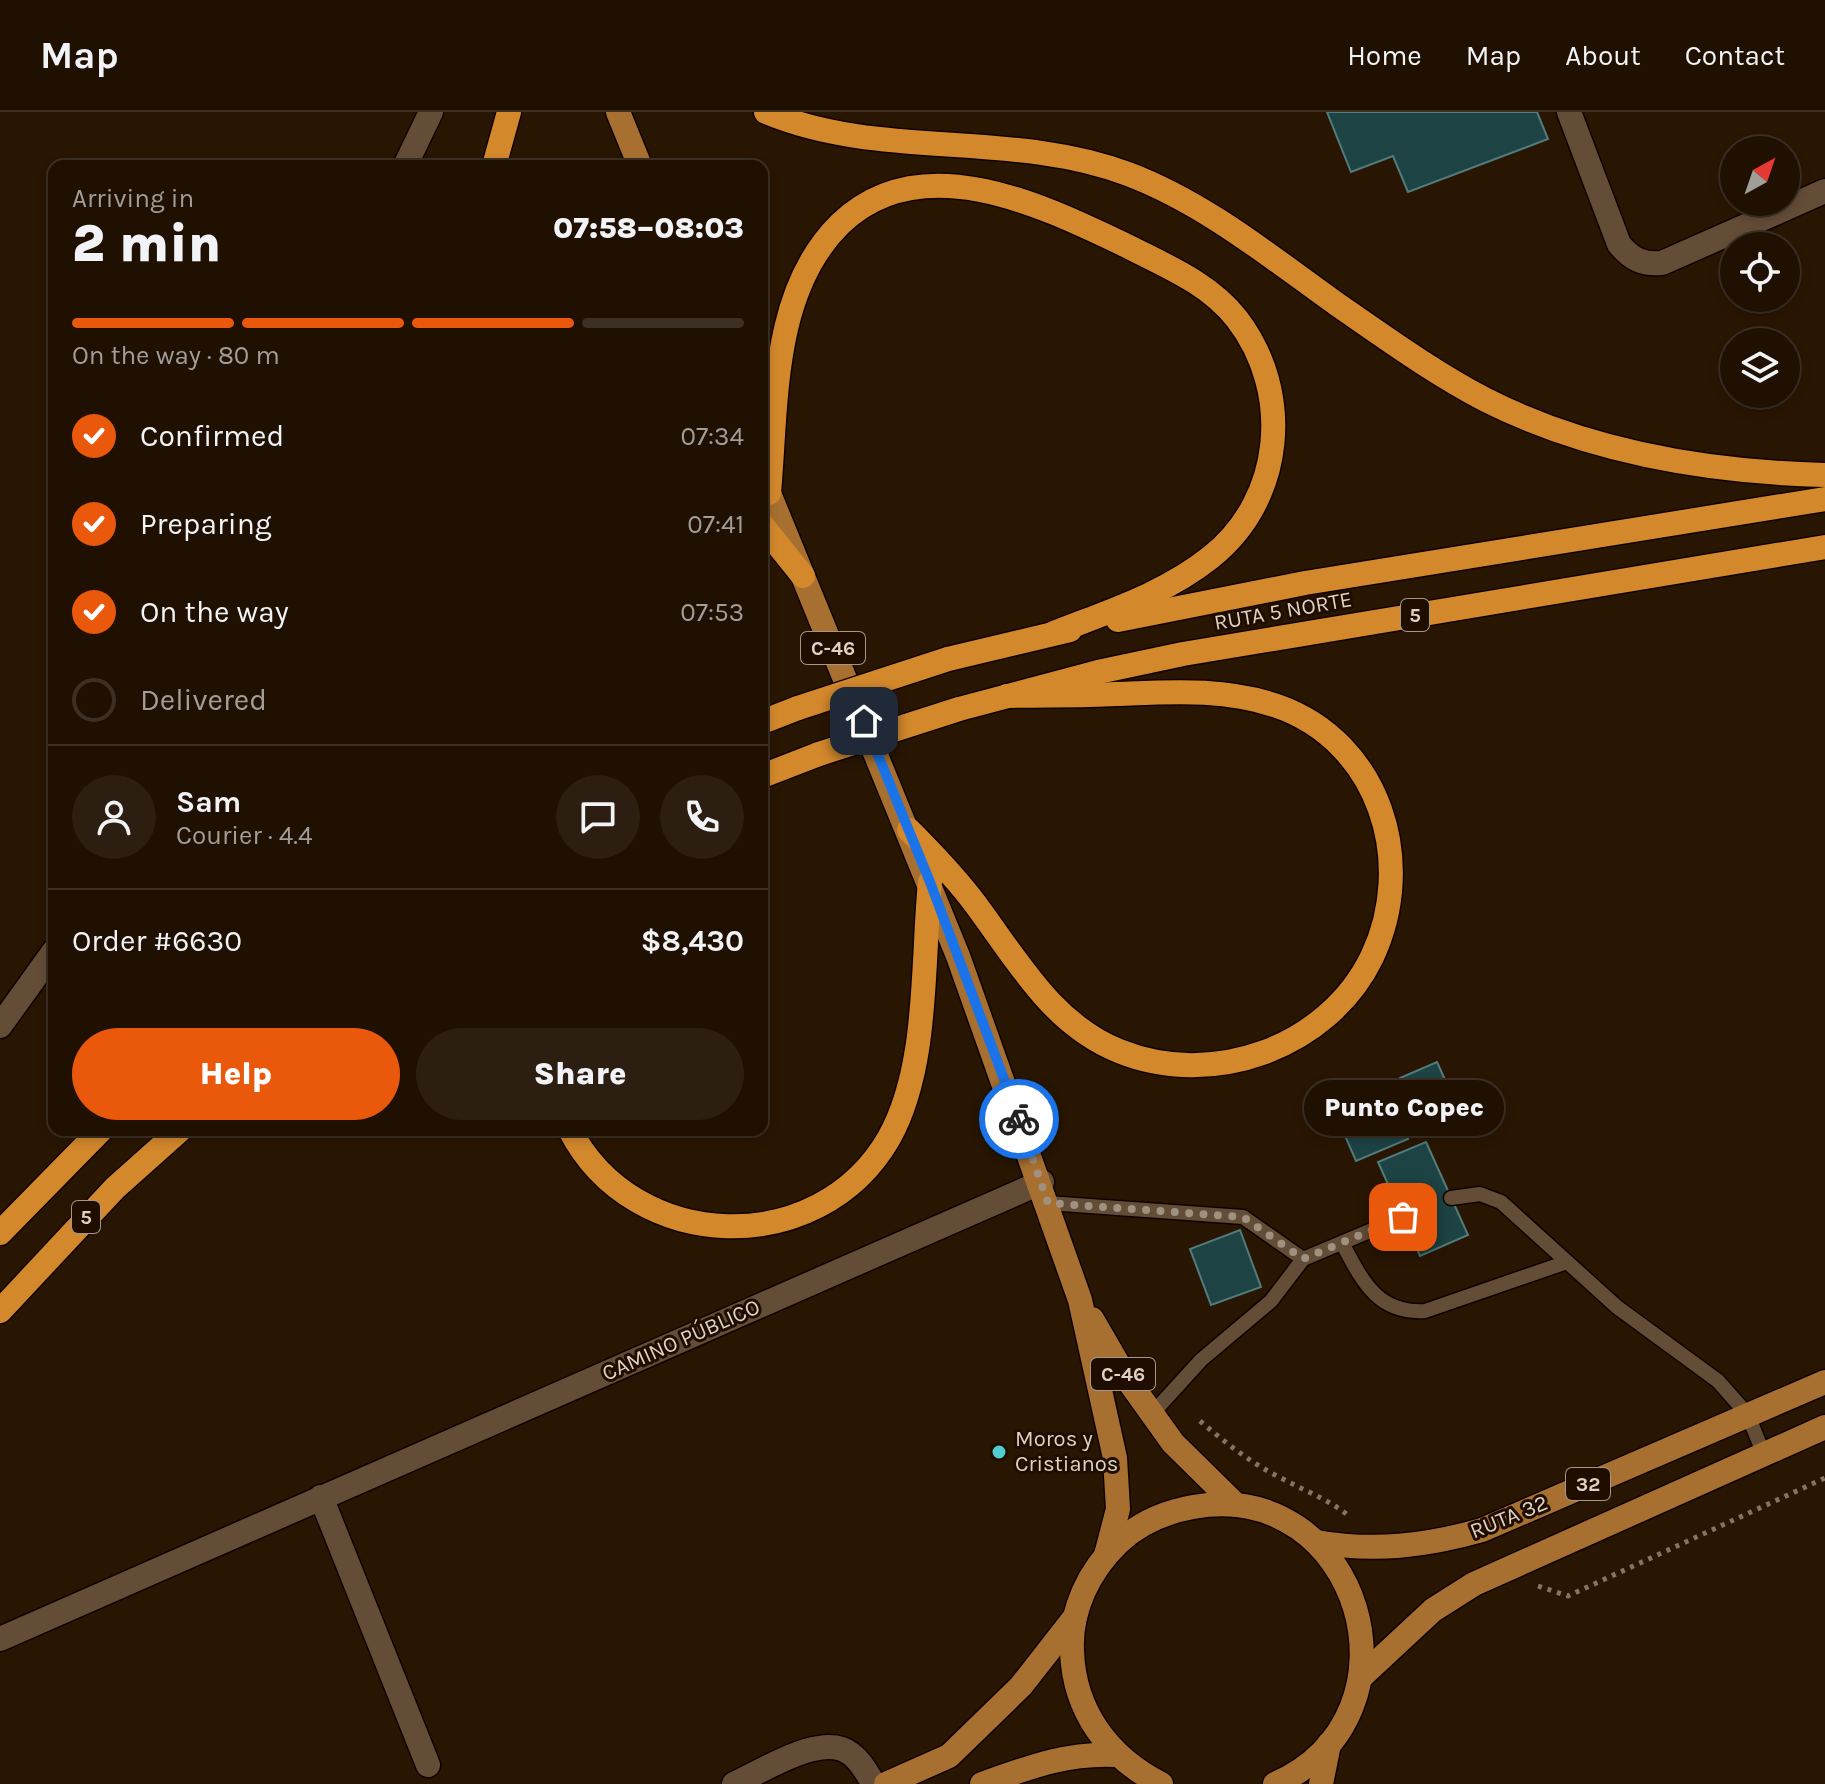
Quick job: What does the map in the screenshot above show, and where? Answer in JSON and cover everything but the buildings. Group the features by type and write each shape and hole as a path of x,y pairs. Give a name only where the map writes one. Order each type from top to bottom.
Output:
{"highway":[{"path":"496,160 509,112"},
{"path":"766,112 837,133 1017,149 1094,162 1131,175 1206,214 1443,375 1535,422 1621,451 1672,462 1769,474 1825,475"},
{"path":"768,461 791,311 808,266 820,247 858,209 898,191 925,187 990,191 1064,216 1172,269 1220,300 1236,318 1263,365 1272,393 1274,421 1268,473 1243,523 1212,556 1148,595 1054,633"},
{"name":"RUTA 5 NORTE","path":"768,720 948,659 1054,633 1305,583 1825,499"},
{"path":"768,532 803,576"},
{"name":"RUTA 5 NORTE","path":"768,774 959,709 1183,654 1825,547"},
{"path":"909,830 970,897 1045,997 1087,1034 1118,1051 1170,1065 1232,1062 1265,1052 1301,1035 1345,997 1372,956 1381,929 1389,900 1390,862 1385,824 1366,775 1331,736 1307,719 1280,707 1218,692 1007,696"},
{"path":"574,1136 593,1164 612,1184 659,1213 687,1223 730,1228 774,1224 828,1201 872,1162 901,1112 916,1050 930,882"},
{"path":"29,1201 72,1136"},
{"name":"5","path":"0,1233 95,1136"},
{"name":"5","path":"0,1311 115,1188 173,1136"}],"main road":[{"path":"618,112 638,160"},
{"name":"C-46","path":"768,491 930,882 1045,1193 1080,1300 1115,1458 1118,1509 1106,1555"},
{"name":"C-46","path":"1080,1300 1151,1415 1173,1443 1236,1505"},
{"name":"RUTA 32","path":"1316,1542 1396,1548 1425,1545 1482,1530 1825,1382"},
{"name":"RUTA 32","path":"1361,1677 1433,1610 1506,1567 1825,1427"},
{"name":"32","path":"886,1784 949,1756 1021,1686 1075,1617 1092,1574 1106,1555 1127,1535 1152,1519 1193,1507 1236,1505 1265,1512 1292,1525 1316,1542"},
{"path":"1316,1542 1335,1565 1360,1618 1364,1648 1361,1677"},
{"path":"1075,1617 1072,1654 1078,1691 1100,1736 1117,1755 1161,1784"},
{"name":"32","path":"1275,1784 1311,1762 1329,1744 1344,1724 1361,1677"},
{"path":"1321,1784 1329,1744"},
{"path":"982,1784 1025,1776 1084,1753 1117,1755"}],"street":[{"path":"408,160 431,112"},
{"path":"1569,112 1619,244 1636,260 1662,263 1825,191"},
{"path":"0,1026 48,959"},
{"name":"CAMINO PÚBLICO","path":"0,1639 321,1497 1045,1193"},
{"path":"321,1497 428,1765"},
{"path":"734,1784 811,1749 830,1745 849,1752 874,1784"}],"lane":[{"path":"1045,1193 1243,1217 1303,1259"},
{"path":"1451,1198 1480,1194 1501,1202 1617,1307 1692,1359 1748,1415 1764,1455"},
{"path":"1151,1415 1201,1360 1271,1301 1303,1259 1403,1217"},
{"path":"1342,1243 1366,1287 1377,1299 1391,1307 1413,1312 1425,1311 1567,1262"}],"path":[{"path":"1200,1421 1241,1455 1284,1480 1324,1496 1359,1520"},
{"path":"1506,1567 1541,1588 1568,1596 1825,1478"}],"way so far":[{"path":"1019,1119 1048,1203 1243,1217 1303,1259 1403,1217"}],"place":[{"name":"Punto Copec","path":"1403,1217"},
{"name":"Moros y Cristianos","path":"999,1452"}],"route":[{"path":"864,721 930,882 1019,1119"}]}
